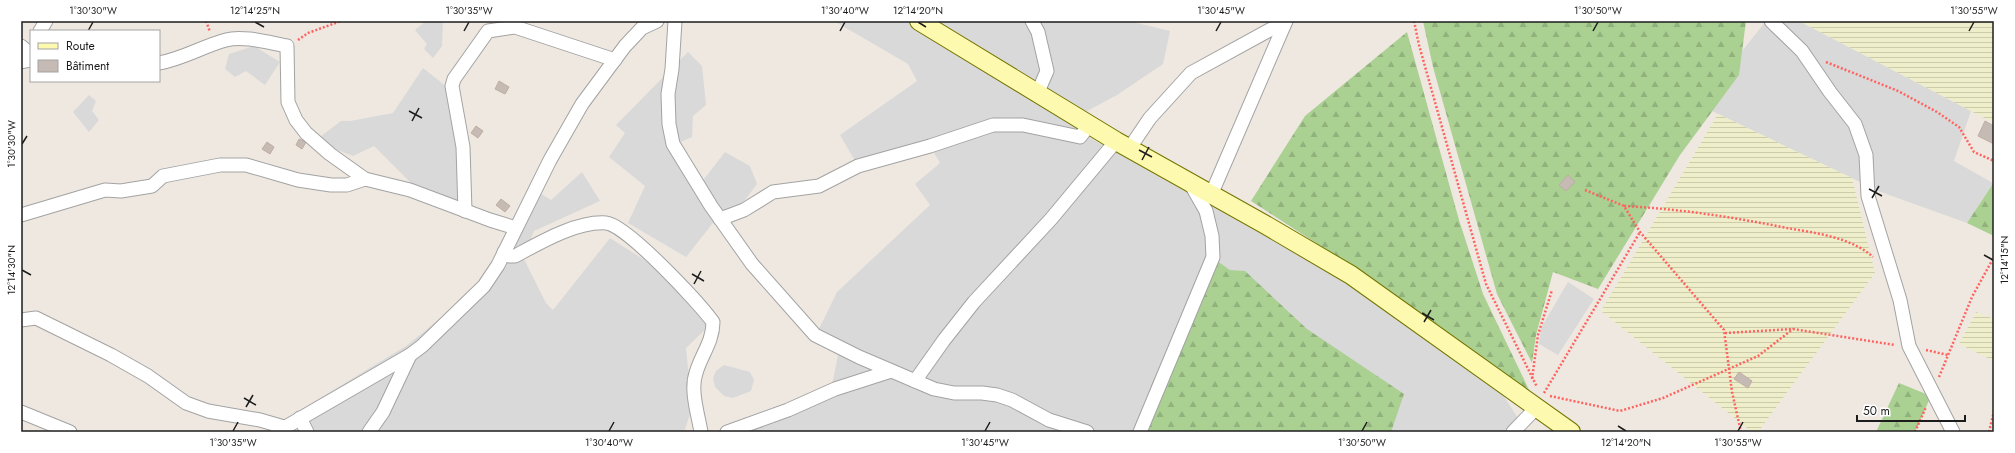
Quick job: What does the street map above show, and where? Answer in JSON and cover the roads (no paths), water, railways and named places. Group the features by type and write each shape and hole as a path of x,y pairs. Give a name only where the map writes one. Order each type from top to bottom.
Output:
{"street":[{"path":"41,30 46,21"},
{"path":"21,320 36,318 111,355 148,376 186,403 208,411 260,420 281,430 410,355 484,286 504,252 553,154 582,104 625,46 642,28 657,21"},
{"path":"675,21 672,70 668,94 669,124 672,144 720,219 752,264 815,335 891,371 934,389 954,393 982,393 997,395 1012,400 1049,420 1086,432"},
{"path":"919,21 1090,124 1122,145 1351,275 1540,401 1555,426 1571,432"},
{"path":"1032,21 1038,32 1047,71 1038,94"},
{"path":"915,381 944,340 974,302 1191,73 1286,21"},
{"path":"1211,195 1286,21"},
{"path":"1770,21 1802,51 1830,92 1856,124 1866,155 1868,196 1900,300 1909,346 1953,432"},
{"path":"465,211 463,147 452,86 454,79 488,32 515,27 615,60"},
{"path":"160,63 175,60 198,49 228,39 253,40 287,46 288,102 296,120 306,133 330,154 365,179 410,190 465,211 516,228"},
{"path":"720,219 744,210 773,192 819,186 858,166 930,146 993,125 1023,125 1080,137 1090,124"},
{"path":"21,215 104,190 121,191 152,186 163,176 220,165 246,165 298,180 331,185 347,185 365,179"},
{"path":"1140,432 1158,385 1185,328 1213,257 1212,236 1206,211 1190,183"},
{"path":"504,252 509,256 515,256 549,236 590,223 609,223 633,238 685,289 713,322 713,334 695,373 694,384 701,432"},
{"path":"369,432 383,412 410,355"},
{"path":"727,432 788,410 835,389 891,371"},
{"path":"1513,432 1540,401"},
{"path":"21,412 70,432"},
{"path":"300,418 307,432"}]}
